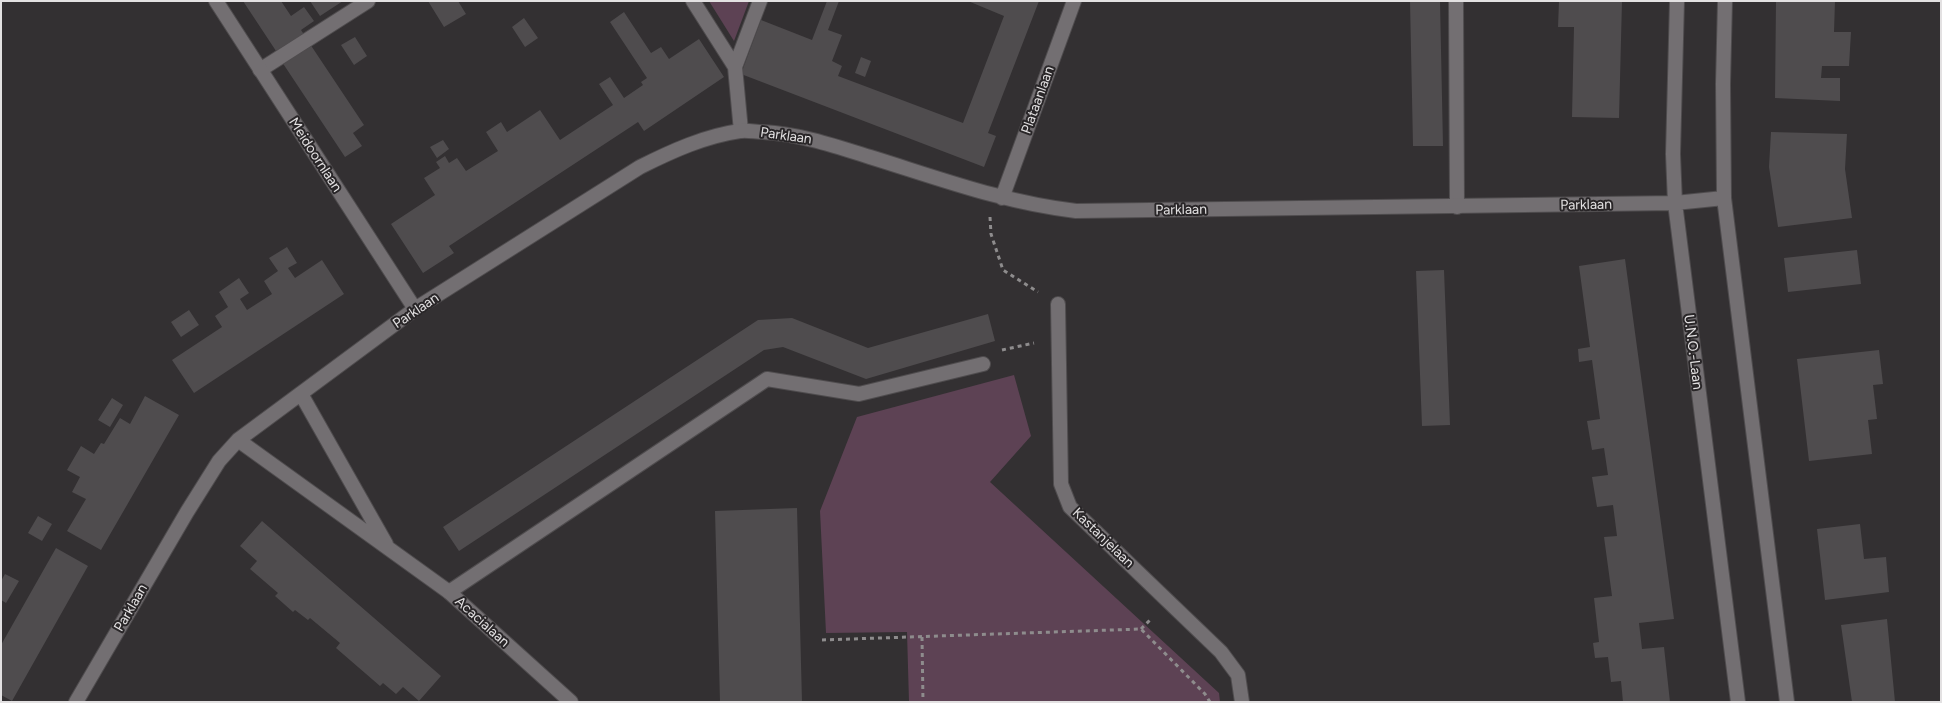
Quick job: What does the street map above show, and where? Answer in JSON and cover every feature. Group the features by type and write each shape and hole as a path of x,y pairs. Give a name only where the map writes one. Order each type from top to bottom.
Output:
{"street":[{"name":"Meidoornlaan","path":"216,1 415,309"},
{"path":"260,70 368,1"},
{"path":"693,1 736,67"},
{"path":"741,131 736,67 760,1"},
{"name":"Plataanlaan","path":"1002,198 1074,1"},
{"path":"1456,1 1457,207"},
{"name":"U.N.O.-Laan","path":"1676,1 1672,154 1674,203 1738,702"},
{"path":"1725,1 1723,84 1724,198 1787,702"},
{"name":"Parklaan","path":"76,702 219,460 238,440 415,309 640,167 670,152 702,140 741,131 783,133 816,140 1002,198 1040,207 1076,211 1674,203 1724,198"},
{"name":"Kastanjelaan","path":"1058,304 1061,484 1070,507 1221,652 1238,675 1242,702"},
{"path":"449,592 767,379 859,394 983,364"},
{"name":"Acacialaan","path":"301,394 389,549"},
{"name":"Acacialaan","path":"238,440 449,592 571,702"}],"path":[{"path":"989,194 991,234 1003,270 1058,304"},
{"path":"983,364 1003,349 1060,338"},
{"path":"822,640 1141,629 1205,694 1210,702"},
{"path":"922,637 923,702"}],"shaded area":[{"path":"709,1 749,1 734,41"},
{"path":"1014,375 1031,436 990,482 1219,693 1220,702 909,702 907,632 826,633 820,511 857,417"}],"building":[{"path":"243,1 281,1 291,16 304,7 314,21 301,30 305,36 278,54"},
{"path":"310,1 343,1 320,16"},
{"path":"428,1 458,1 466,14 444,27"},
{"path":"827,1 839,1 828,30 842,35 832,61 842,66 838,76 963,123 1004,16 968,1 1039,1 988,133 996,136 984,167 741,74 761,20 812,40"},
{"path":"1410,1 1440,1 1443,146 1413,146"},
{"path":"1559,1 1622,1 1619,118 1572,117 1574,27 1558,27"},
{"path":"1776,1 1835,1 1834,32 1851,32 1849,66 1822,66 1821,78 1840,78 1840,101 1775,98"},
{"path":"624,12 651,53 661,47 669,59 699,39 724,77 644,131 638,122 449,246 454,253 423,273 391,224 435,195 424,178 440,168 436,162 445,156 449,163 457,158 466,171 498,151 486,132 501,122 507,132 540,110 560,140 613,105 599,84 610,77 624,98 643,85 641,82 647,78 610,22"},
{"path":"524,18 538,38 525,47 512,27"},
{"path":"355,37 367,56 354,65 341,45"},
{"path":"310,44 364,125 353,133 362,146 345,157 282,62"},
{"path":"861,57 871,61 865,77 855,73"},
{"path":"1771,132 1847,134 1845,169 1852,218 1778,227 1769,167"},
{"path":"443,140 449,149 437,158 430,147"},
{"path":"287,247 297,263 288,268 295,278 322,260 344,294 194,393 172,360 222,327 215,316 228,307 219,292 239,278 249,293 240,299 247,310 272,294 264,281 278,271 269,258"},
{"path":"1857,250 1861,284 1788,292 1784,258"},
{"path":"1625,259 1674,619 1639,623 1642,649 1664,647 1670,702 1623,702 1621,681 1611,682 1608,657 1595,658 1593,643 1599,642 1594,598 1612,596 1604,537 1617,536 1613,505 1597,507 1592,477 1608,475 1604,448 1592,450 1587,421 1600,419 1592,360 1579,362 1578,349 1590,347 1579,266"},
{"path":"1444,270 1450,425 1422,426 1416,271"},
{"path":"189,310 199,325 181,337 171,322"},
{"path":"988,314 995,341 866,379 783,347 764,350 459,551 443,527 758,320 792,318 868,348"},
{"path":"1879,350 1883,384 1873,385 1877,419 1868,420 1872,454 1809,461 1797,359"},
{"path":"145,396 179,415 101,550 67,531 86,499 72,492 80,477 67,470 81,446 94,454 101,443 104,444 120,418 130,424"},
{"path":"112,398 123,405 110,427 98,420"},
{"path":"797,508 802,702 720,702 715,511"},
{"path":"38,516 52,524 42,541 28,533"},
{"path":"262,521 441,676 419,701 403,687 396,694 383,683 380,686 336,648 340,643 310,618 308,620 295,610 293,612 275,596 278,593 250,569 257,561 240,546"},
{"path":"1860,524 1864,559 1886,557 1889,592 1825,600 1817,529"},
{"path":"56,548 88,566 12,701 1,695 1,645"},
{"path":"5,574 19,581 6,603 1,600 1,581"},
{"path":"1887,619 1895,702 1852,702 1841,625"}]}
